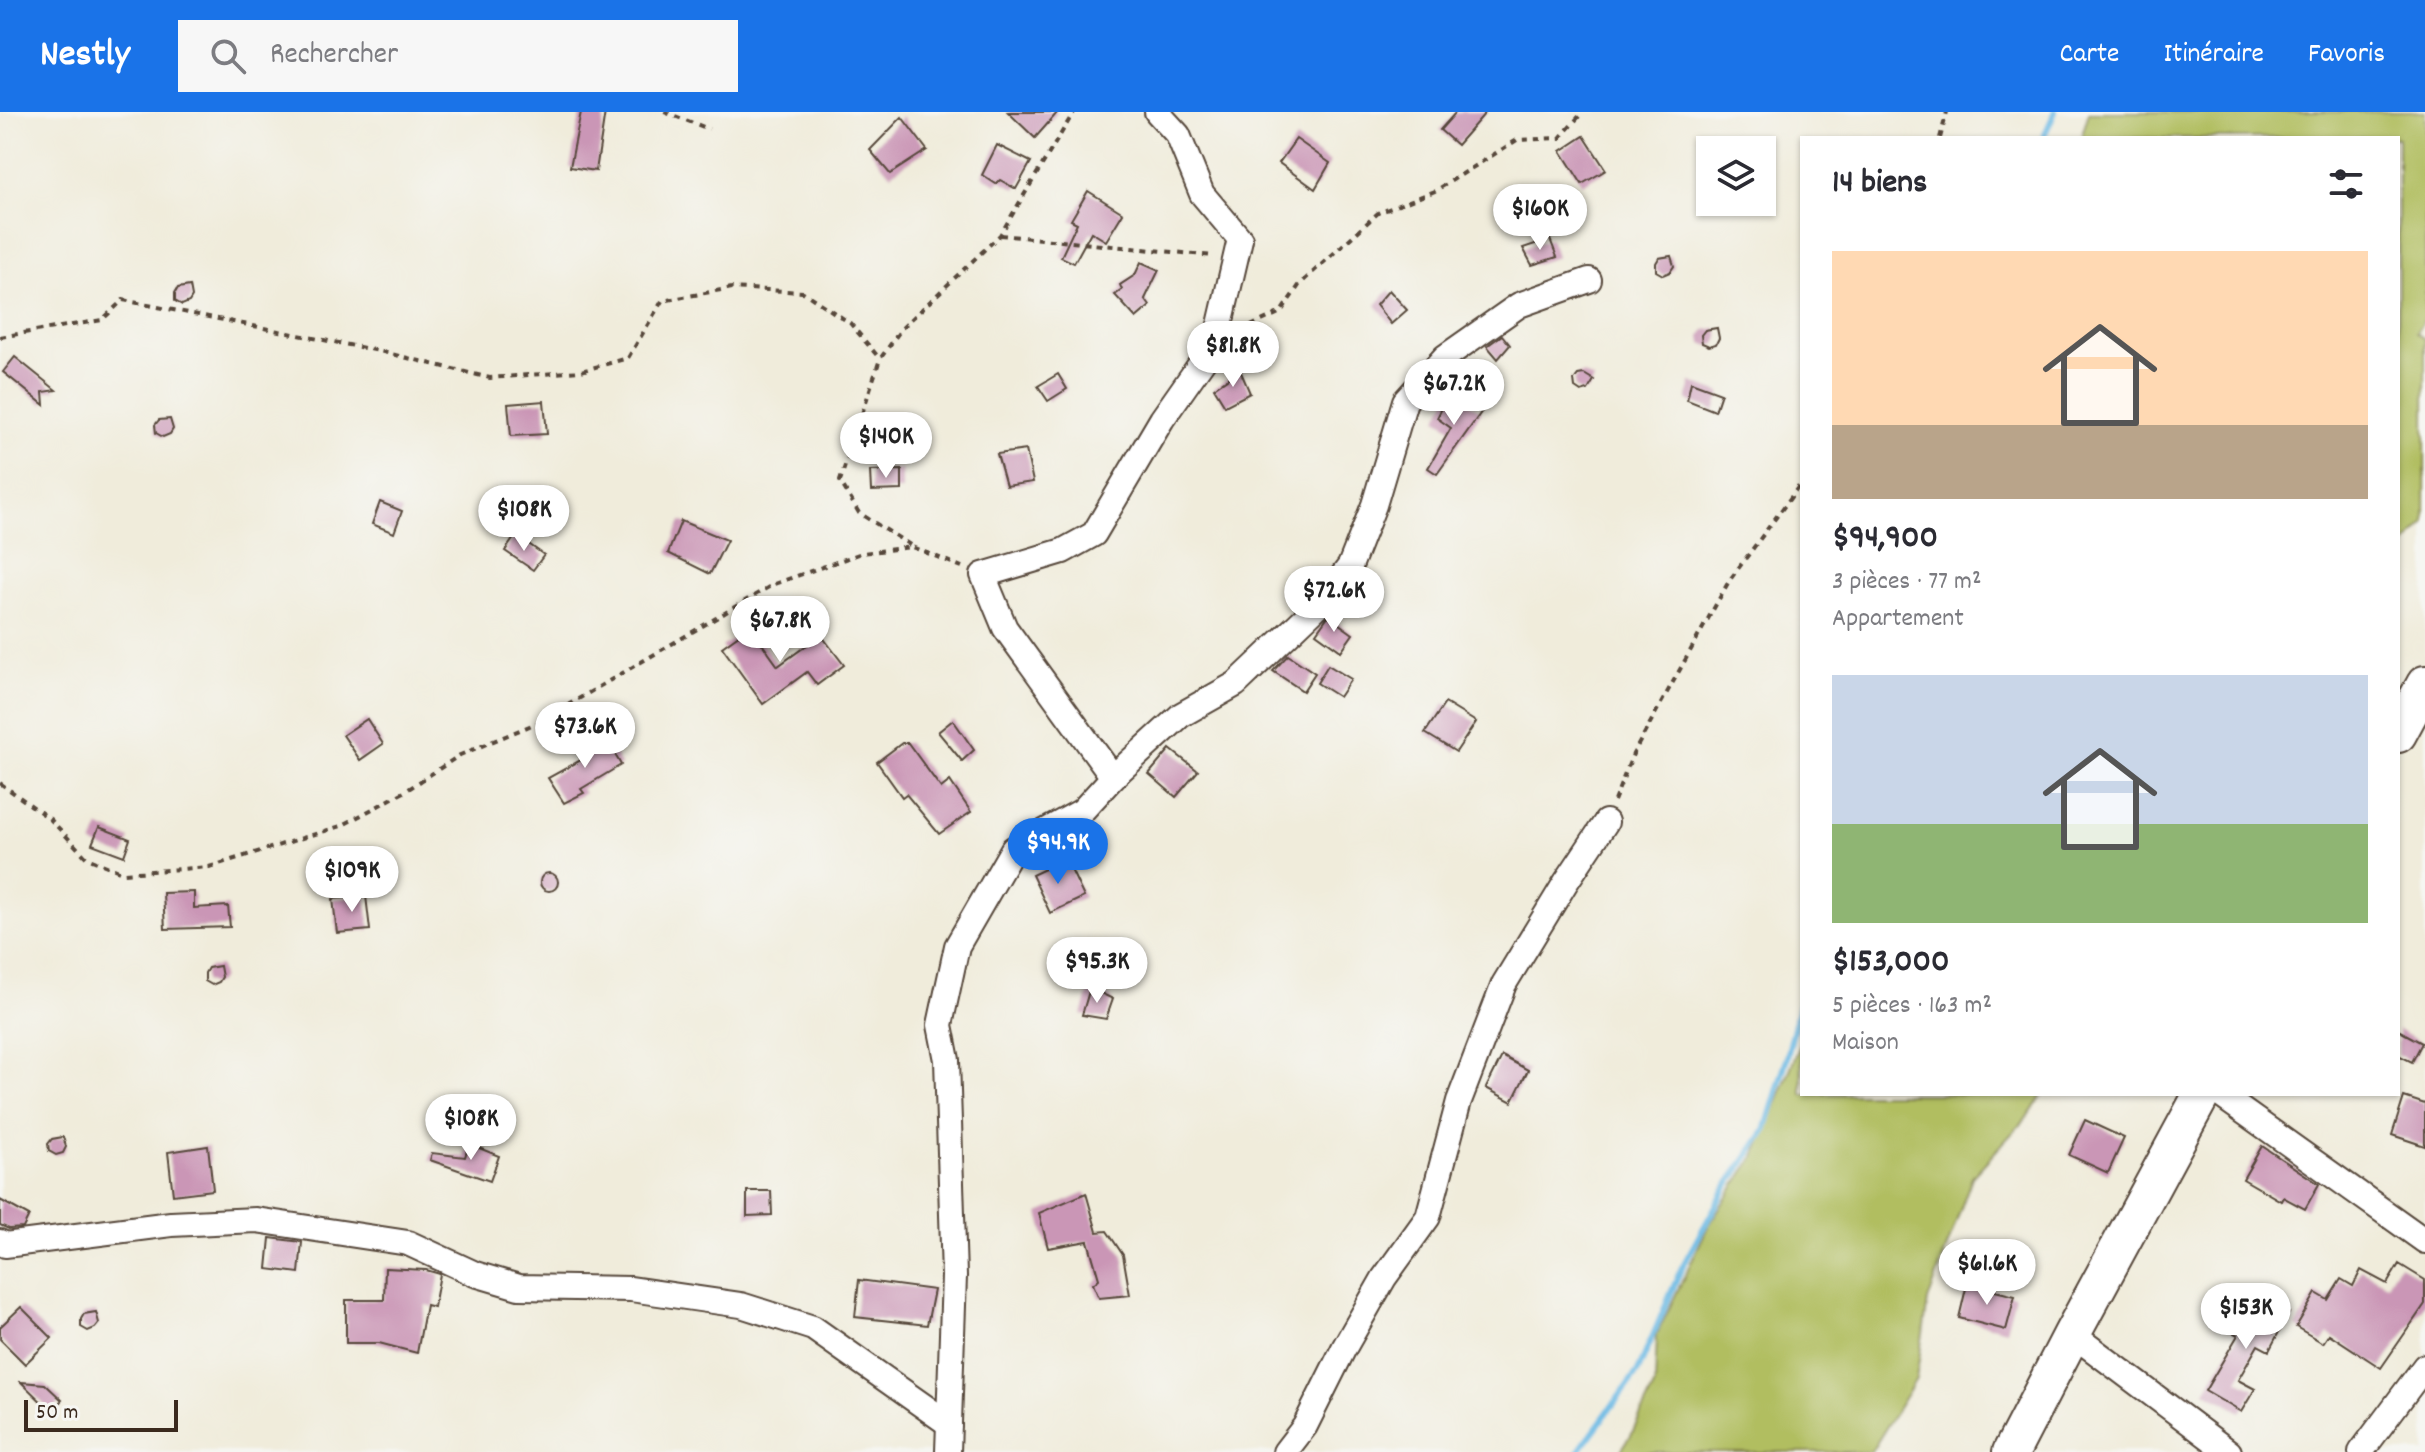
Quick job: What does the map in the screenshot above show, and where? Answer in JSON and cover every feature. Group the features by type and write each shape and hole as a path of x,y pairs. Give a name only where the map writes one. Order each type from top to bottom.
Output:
{"highway":[{"path":"2011,1452 2201,1096"}],"street":[{"path":"1113,777 1005,628 983,575 1063,551 1094,534 1123,480 1216,342 1240,239 1202,194 1178,135 1157,112"},
{"path":"948,1452 954,1276 947,1060 940,1025 957,946 1013,849 1082,811 1113,777 1181,715 1236,684 1325,599 1350,566 1374,505 1405,401 1445,357 1519,305 1589,280"},
{"path":"1285,1452 1305,1426 1384,1278 1428,1217 1459,1101 1504,984 1606,822"},
{"path":"2222,1096 2425,1241"},
{"path":"0,1242 5,1245 171,1224 256,1220 408,1243 475,1274 519,1287 631,1289 741,1305 813,1328 949,1424"},
{"path":"2072,1334 2229,1452"},
{"path":"2361,1452 2425,1366"}],"path":[{"path":"664,112 709,129"},
{"path":"983,575 912,547 859,513 840,481 880,359 902,328 1000,235 1074,112"},
{"path":"1216,342 1281,312 1300,284 1378,213 1435,191 1517,140 1560,138 1583,112"},
{"path":"1941,136 1947,112"},
{"path":"1000,235 1236,258"},
{"path":"0,337 102,320 123,300 379,351 490,378 505,377 581,371 628,358 662,301 732,288 803,292 850,323 880,359"},
{"path":"1606,822 1633,754 1729,581 1800,485"},
{"path":"0,783 50,819 87,858 124,873 209,867 341,826 404,792 460,755 539,722 774,584 862,553 912,547"}],"green space":[{"path":"2089,112 2425,112 2425,318 2416,333 2425,339 2425,523 2400,551 2400,136 2082,136"},
{"path":"1800,1045 1800,1096 2042,1096 2027,1117 1972,1177 1928,1301 1916,1379 1871,1452 1620,1452 1655,1385 1657,1334 1710,1222 1755,1156"}],"building":[{"path":"581,112 605,112 596,171 570,167"},
{"path":"1008,112 1058,112 1035,138"},
{"path":"1456,112 1486,112 1457,145 1440,130"},
{"path":"902,117 927,150 890,174 870,150"},
{"path":"1584,136 1606,170 1582,184 1561,151"},
{"path":"1296,139 1330,163 1315,189 1279,163"},
{"path":"997,145 1031,162 1016,189 1000,180 996,184 982,175"},
{"path":"1088,191 1123,213 1106,241 1091,232 1074,263 1061,257 1077,223 1071,220"},
{"path":"1550,239 1557,257 1532,265 1523,248"},
{"path":"1671,256 1674,266 1670,272 1663,275 1656,271 1659,258"},
{"path":"1141,262 1159,270 1145,299 1150,306 1136,318 1115,295 1122,290 1120,285 1135,275"},
{"path":"190,286 192,297 189,302 182,305 175,301 178,288"},
{"path":"1389,290 1407,310 1391,324 1376,305"},
{"path":"1717,328 1719,338 1716,344 1709,346 1702,343 1701,335 1705,330"},
{"path":"1502,335 1510,345 1498,359 1487,346"},
{"path":"15,357 56,390 43,392 44,405 3,372"},
{"path":"1240,370 1250,393 1225,406 1214,388"},
{"path":"1058,374 1067,389 1048,401 1038,386"},
{"path":"1584,374 1594,380 1588,390 1581,392 1575,388 1574,380"},
{"path":"1691,382 1721,393 1715,411 1687,400"},
{"path":"1450,392 1482,411 1437,474 1428,468 1451,428 1437,418"},
{"path":"544,401 547,434 511,436 508,404"},
{"path":"170,419 173,429 170,434 163,437 156,433 155,425 159,420"},
{"path":"1026,450 1033,482 1006,486 997,454"},
{"path":"902,470 902,490 871,491 870,471"},
{"path":"380,502 402,511 394,533 372,524"},
{"path":"681,521 727,540 710,574 668,553"},
{"path":"516,535 544,555 533,570 505,551"},
{"path":"1328,616 1353,634 1341,651 1316,633"},
{"path":"750,627 778,666 821,635 844,665 817,685 807,672 763,704 722,647"},
{"path":"1288,655 1315,673 1303,691 1273,671"},
{"path":"1328,665 1351,679 1339,697 1317,683"},
{"path":"1445,703 1476,722 1456,752 1425,733"},
{"path":"367,719 383,744 360,760 343,735"},
{"path":"953,720 974,750 962,761 938,732"},
{"path":"605,737 621,765 581,789 584,793 564,803 548,778 581,760 577,753"},
{"path":"902,743 908,743 941,788 950,781 971,812 939,834 906,794 902,797 877,762"},
{"path":"1170,749 1198,771 1176,797 1149,774"},
{"path":"99,827 130,839 124,856 92,844"},
{"path":"1066,859 1084,897 1050,913 1032,875"},
{"path":"549,873 558,882 549,891 540,882"},
{"path":"194,892 194,908 228,906 230,927 165,929 163,893"},
{"path":"366,896 370,930 337,933 333,899"},
{"path":"220,966 222,977 219,982 212,985 205,981 208,968"},
{"path":"1090,988 1113,999 1106,1019 1082,1015"},
{"path":"2400,1031 2422,1043 2412,1062 2400,1056"},
{"path":"1502,1056 1528,1070 1512,1102 1486,1088"},
{"path":"2404,1097 2425,1104 2425,1146 2392,1135"},
{"path":"2085,1120 2124,1138 2108,1173 2069,1155"},
{"path":"63,1137 66,1147 63,1153 56,1155 49,1151 48,1144 52,1139"},
{"path":"469,1144 499,1156 490,1181 430,1160 432,1153 465,1157"},
{"path":"208,1146 213,1190 173,1195 168,1152"},
{"path":"2262,1146 2319,1184 2305,1209 2283,1197 2281,1201 2243,1179"},
{"path":"747,1191 771,1191 772,1215 747,1216"},
{"path":"1086,1193 1097,1232 1107,1231 1123,1255 1130,1295 1099,1298 1093,1284 1099,1279 1088,1241 1048,1248 1039,1213"},
{"path":"0,1200 29,1216 23,1228 9,1229 0,1225"},
{"path":"270,1238 302,1242 299,1273 267,1269"},
{"path":"2399,1264 2425,1280 2425,1304 2381,1368 2329,1334 2323,1343 2296,1327 2316,1293 2328,1300 2341,1279 2353,1286 2361,1270 2387,1284"},
{"path":"385,1268 426,1270 440,1274 434,1307 426,1305 417,1353 379,1343 346,1343 346,1300 384,1300"},
{"path":"859,1280 934,1290 927,1325 855,1317"},
{"path":"1967,1284 2015,1296 2006,1330 1959,1318"},
{"path":"2254,1295 2289,1313 2269,1351 2258,1345 2238,1380 2255,1389 2241,1412 2205,1391 2238,1335 2234,1333"},
{"path":"21,1307 52,1338 25,1364 0,1339 0,1327"},
{"path":"96,1312 99,1323 95,1328 88,1331 81,1327 84,1314"},
{"path":"21,1382 45,1384 62,1400 51,1411"}],"waterway":[{"path":"2044,136 2055,112"},
{"path":"1578,1452 1638,1371 1682,1267 1725,1189 1765,1131 1800,1002"}]}
